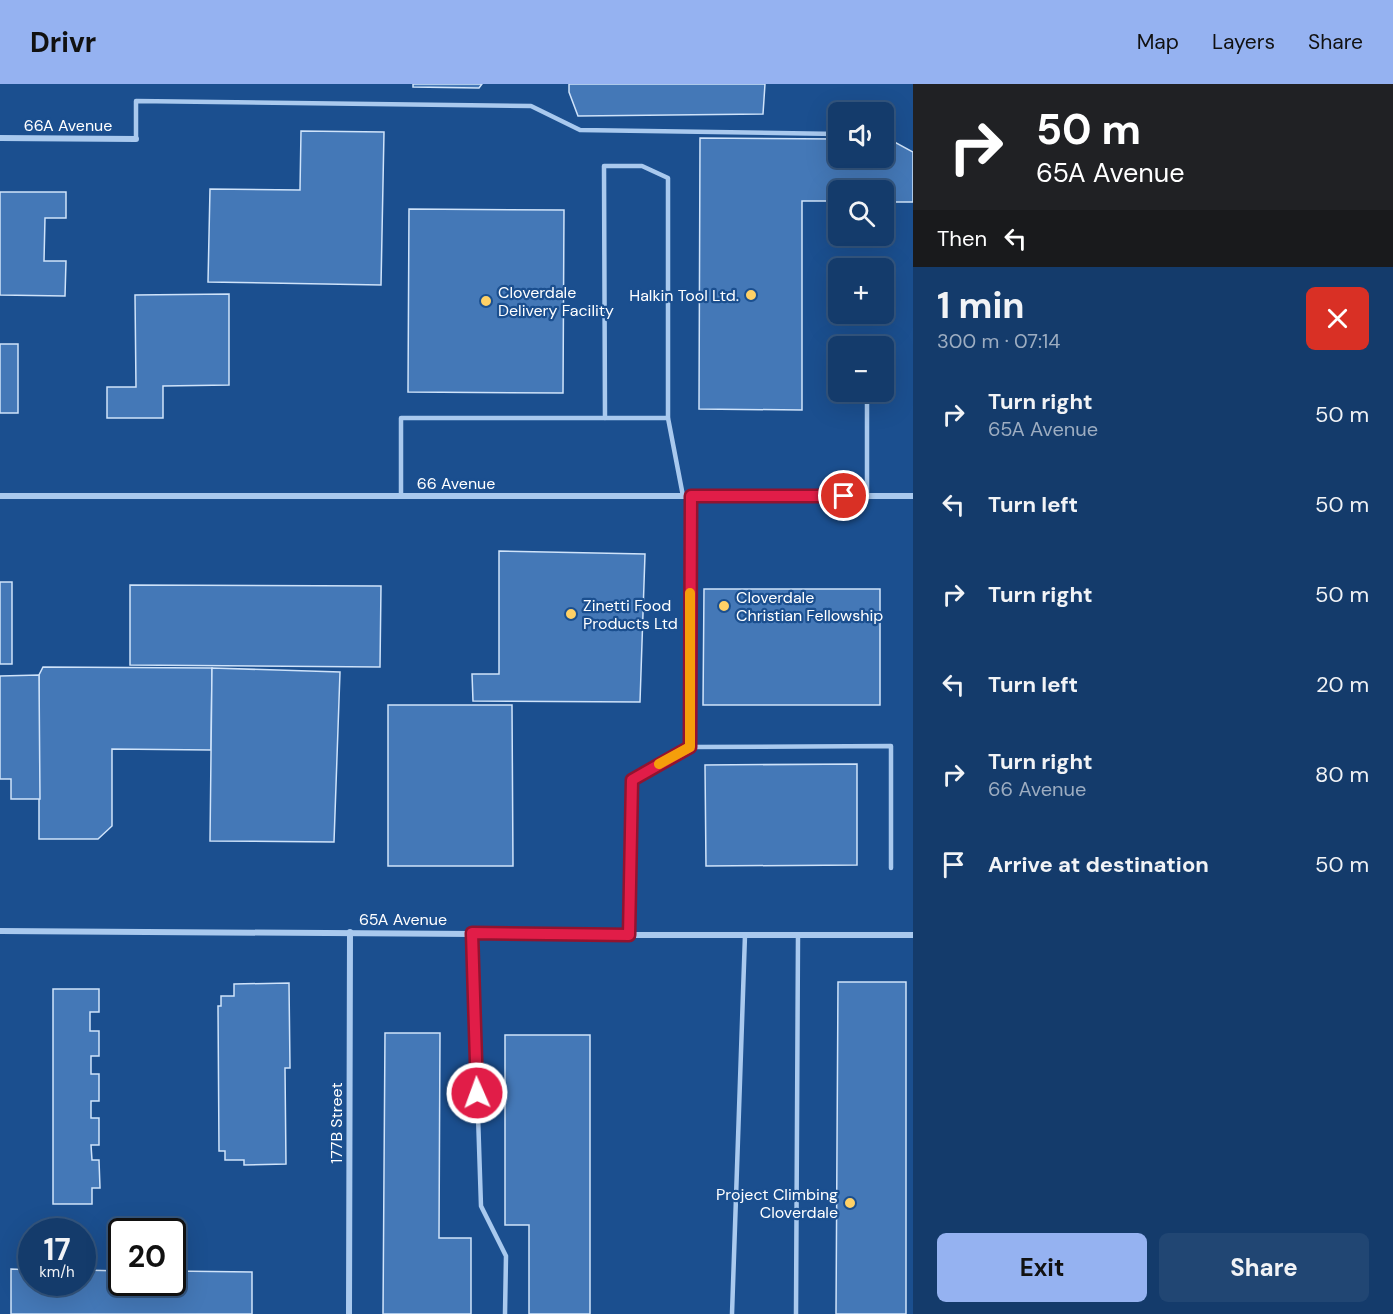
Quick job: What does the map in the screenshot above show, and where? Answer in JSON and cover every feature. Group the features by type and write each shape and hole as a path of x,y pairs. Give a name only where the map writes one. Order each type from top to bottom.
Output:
{"street":[{"name":"66A Avenue","path":"0,138 135,139"},
{"name":"66 Avenue","path":"0,496 913,496"},
{"name":"65A Avenue","path":"0,931 913,935"},
{"name":"177B Street","path":"349,1314 350,932"}],"lane":[{"path":"135,139 136,101 531,106 579,130 828,134"},
{"path":"605,417 604,165 642,166 668,178 668,418 683,496"},
{"path":"867,402 867,496"},
{"path":"401,496 401,418 668,418"},
{"path":"690,747 691,496"},
{"path":"629,935 632,780 690,747 891,746 891,868"},
{"path":"472,933 481,1206 506,1256 506,1314"},
{"path":"732,1314 745,935"},
{"path":"796,1314 798,935"}],"building":[{"path":"413,84 482,84 479,88 413,87"},
{"path":"569,84 765,84 763,114 578,116 569,92"},
{"path":"301,131 384,132 381,285 208,282 210,189 300,190"},
{"name":"Halkin Tool Ltd.","path":"700,138 828,139 828,168 894,168 894,142 913,152 913,202 894,202 894,180 828,180 828,201 802,201 802,410 699,409"},
{"path":"0,192 66,192 66,218 45,218 44,261 66,261 65,296 0,295"},
{"name":"Cloverdale Delivery Facility","path":"409,209 564,210 563,393 408,392"},
{"path":"229,294 229,385 163,386 163,418 107,418 107,387 136,387 135,295"},
{"path":"0,344 18,344 18,413 0,413"},
{"name":"Zinetti Food Products Ltd","path":"499,551 645,554 640,702 473,701 472,674 499,674"},
{"path":"0,582 12,582 12,664 0,664"},
{"path":"130,585 381,586 380,667 130,665"},
{"path":"704,589 880,589 880,705 703,705"},
{"path":"43,667 212,668 211,750 112,749 112,826 98,839 39,839 39,675"},
{"path":"212,668 340,672 334,842 210,841"},
{"path":"39,675 40,799 11,799 11,779 0,779 0,676"},
{"path":"388,705 512,705 513,866 388,866"},
{"path":"857,764 857,865 706,866 705,765"},
{"path":"838,982 906,982 906,1314 836,1314"},
{"path":"289,983 290,1068 285,1068 286,1164 244,1165 244,1160 225,1160 225,1151 219,1151 218,1006 221,1006 221,996 234,996 234,984"},
{"path":"53,989 99,989 99,1012 90,1012 90,1031 99,1031 99,1056 91,1056 91,1074 99,1074 99,1101 91,1101 91,1118 99,1118 99,1145 91,1145 92,1160 99,1160 100,1188 92,1188 92,1204 53,1204"},
{"path":"385,1033 440,1033 439,1238 471,1238 471,1314 383,1314"},
{"path":"505,1035 590,1035 590,1314 529,1314 529,1225 505,1225"},
{"path":"11,1269 18,1269 18,1296 96,1296 96,1270 108,1271 108,1296 186,1296 186,1271 252,1272 252,1314 11,1314"}],"slow traffic":[{"path":"659,764 690,747 690,593"}],"place":[{"name":"Halkin Tool Ltd.","path":"751,295"},
{"name":"Cloverdale Delivery Facility","path":"486,301"},
{"name":"Cloverdale Christian Fellowship","path":"724,606"},
{"name":"Zinetti Food Products Ltd","path":"571,614"},
{"name":"Project Climbing Cloverdale","path":"850,1203"}],"route":[{"path":"477,1093 472,933 629,935 632,780 690,747 691,496 844,496"}]}
